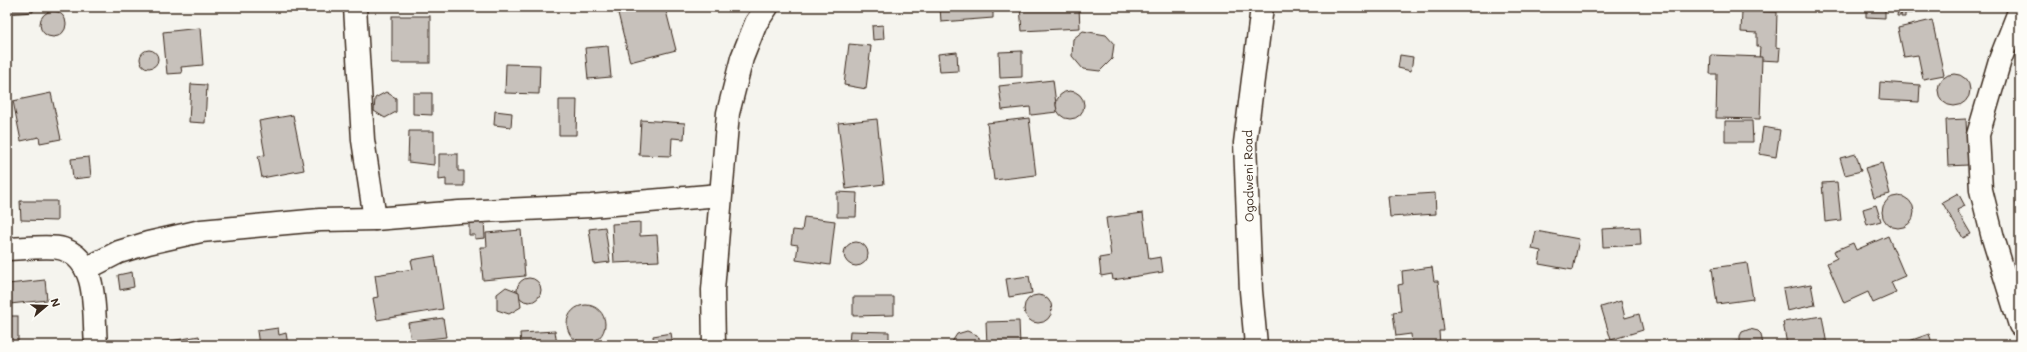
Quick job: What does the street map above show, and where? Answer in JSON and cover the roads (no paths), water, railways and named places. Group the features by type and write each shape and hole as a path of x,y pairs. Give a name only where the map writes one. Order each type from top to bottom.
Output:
{"street":[{"path":"355,7 363,140 375,219"},
{"path":"714,345 713,290 728,113 742,58 756,23 767,7"},
{"name":"Ogodweni Road","path":"1256,345 1251,291 1245,143 1262,7"},
{"path":"2020,9 2000,60 1978,135 1981,190 1993,238 2020,325"},
{"path":"86,270 119,252 148,243 201,231 320,220 375,219 459,212 591,206 720,195"},
{"path":"7,250 62,249 76,256 86,270 92,288 96,345"}]}
